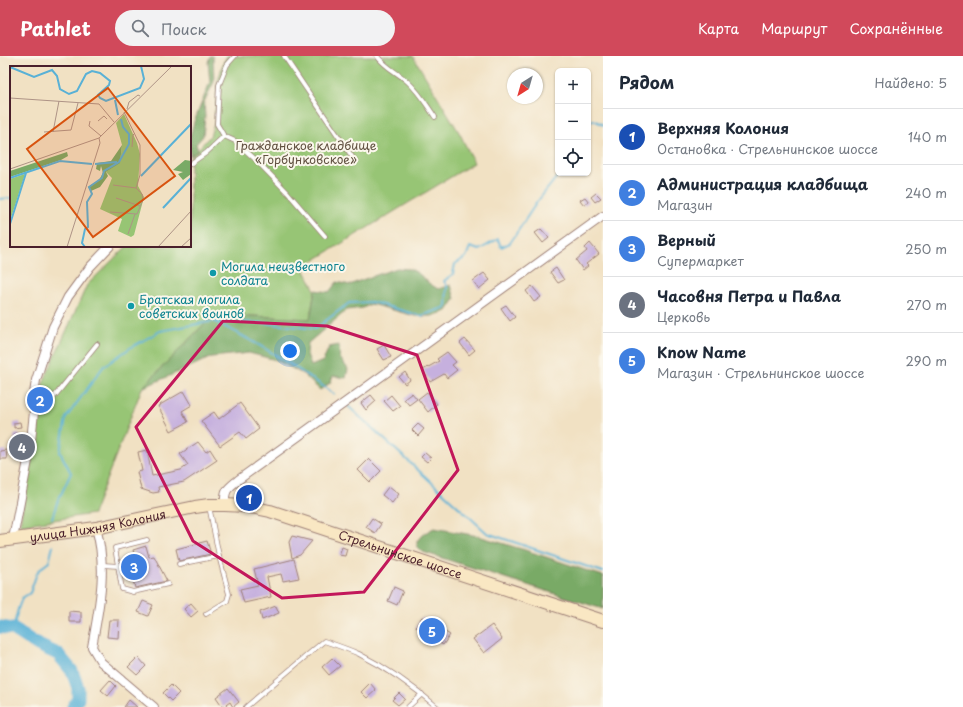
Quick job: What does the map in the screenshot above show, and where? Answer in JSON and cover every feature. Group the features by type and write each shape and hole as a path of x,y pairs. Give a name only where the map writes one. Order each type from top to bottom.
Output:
{"main road":[{"name":"Стрельнинское шоссе","path":"195,507 225,504 246,506 270,511 603,621"},
{"name":"улица Нижняя Колония","path":"0,541 96,528 195,507"}],"street":[{"path":"225,504 226,490 238,480 603,216"},
{"path":"13,539 30,450 36,380 53,327 68,297 90,267 109,247"},
{"path":"96,528 100,541 103,565 100,597 92,647 101,662 154,707"}],"lane":[{"path":"236,56 227,65 219,85 217,124 224,136 234,141 256,160 288,193 325,236"},
{"path":"284,56 355,161"},
{"path":"377,56 382,63 407,81 418,92 435,117"},
{"path":"191,163 206,153 224,136"},
{"path":"34,398 54,397 97,344"},
{"path":"206,614 227,601 229,594 219,556 209,505"},
{"path":"147,540 115,548 122,588 133,592 168,584"},
{"path":"179,564 219,556"},
{"path":"103,565 118,566"},
{"path":"246,707 324,641 359,654 393,674 422,694 437,707"},
{"path":"408,707 422,694"}],"highlighted area":[{"path":"223,321 327,326 417,355 458,470 364,592 282,598 193,541 136,427"}],"green space":[{"path":"210,56 213,56 214,82 204,102 205,116 203,136 196,144 198,150 191,155 191,132 210,82 208,62"},
{"name":"Гражданское кладбище «Горбунковское»","path":"227,56 413,56 460,134 474,163 303,267 315,290 310,319 214,314 142,388 93,514 20,525 43,383 87,285 126,247 191,247 191,157 210,136 214,124 217,85 223,63"},
{"path":"397,268 410,269 418,273 438,289 451,285 455,299 447,311 432,316 415,316 371,304 363,308 347,310 308,343 307,354 311,366 323,361 329,347 339,345 340,358 348,369 346,378 333,376 330,383 320,390 303,374 276,360 249,353 212,357 142,388 214,314 310,319 315,290 329,292 337,282 350,285"},
{"path":"434,528 478,536 603,576 603,609 423,552 417,546 417,541 423,534"}],"building":[{"path":"596,193 601,198 595,202 591,197"},
{"path":"585,197 589,202 584,205 580,200"},
{"path":"541,229 549,238 543,243 535,233"},
{"path":"590,243 599,254 586,264 588,266 583,270 576,260 587,251 585,248"},
{"path":"556,268 564,280 558,283 550,272"},
{"path":"484,273 490,280 479,289 473,281"},
{"path":"532,286 541,297 534,302 526,291"},
{"path":"506,305 515,317 510,321 501,308"},
{"path":"465,339 475,350 469,355 460,343"},
{"path":"384,345 391,357 384,360 377,349"},
{"path":"447,352 456,362 452,365 457,370 447,378 444,374 430,382 423,370 439,361 437,359"},
{"path":"405,372 410,380 405,384 399,377"},
{"path":"184,391 192,405 182,411 188,422 171,431 158,406"},
{"path":"427,392 437,404 428,412 418,399"},
{"path":"412,393 417,399 409,405 404,399"},
{"path":"371,395 376,401 366,410 361,403"},
{"path":"391,395 400,406 393,411 384,401"},
{"path":"240,403 259,429 246,439 240,432 220,446 201,421 214,412 219,419"},
{"path":"20,422 21,427 14,428 14,423"},
{"path":"418,424 424,429 418,436 412,430"},
{"path":"19,433 20,439 15,440 14,434"},
{"path":"198,442 206,452 210,449 217,460 184,482 158,487 159,492 153,493 141,489 137,472 142,471 138,452 147,450 152,476 181,470 188,465 180,454"},
{"path":"19,443 25,445 23,451 20,451 18,448"},
{"path":"6,450 7,459 0,459 0,451"},
{"path":"425,453 431,458 427,462 421,457"},
{"path":"369,459 381,471 370,482 358,470"},
{"path":"389,486 399,494 392,503 382,495"},
{"path":"372,518 381,524 375,533 366,527"},
{"path":"292,536 312,541 300,555 292,558 289,542"},
{"path":"207,541 211,554 179,561 176,549"},
{"path":"146,546 149,557 154,556 167,581 135,588 129,563 136,561 133,550"},
{"path":"342,547 347,549 345,556 339,555"},
{"path":"294,559 299,578 283,581 281,574 267,577 271,597 244,603 240,589 258,585 254,569"},
{"path":"394,587 403,591 397,605 388,601"},
{"path":"143,601 153,605 148,616 138,612"},
{"path":"191,603 198,611 191,617 184,609"},
{"path":"276,606 279,613 262,620 260,612"},
{"path":"69,611 81,612 81,622 69,622"},
{"path":"422,617 450,635 443,645 416,627"},
{"path":"109,620 119,620 118,638 107,637"},
{"path":"492,625 502,639 484,653 473,639"},
{"path":"138,657 146,666 137,675 128,667"},
{"path":"332,658 340,666 329,675 322,667"},
{"path":"110,680 116,686 108,696 101,690"},
{"path":"370,683 376,690 367,698 361,692"},
{"path":"171,685 179,693 171,701 163,693"},
{"path":"228,688 239,702 233,707 230,702 223,707 216,697"},
{"path":"399,693 405,699 398,705 392,700"},
{"path":"129,700 137,707 124,707"}],"waterway":[{"path":"591,121 594,120 603,125"},
{"path":"52,518 57,503 71,473 60,452 66,418 103,367 130,348 160,331 214,321 264,323 315,329 349,303 372,302 421,316 446,307 447,286 444,281 453,274 455,264 466,257 470,247 479,250 498,239 501,247 510,243 537,202 558,176"},
{"path":"0,199 10,198"},
{"path":"215,322 276,355 334,394"},
{"path":"348,406 487,533 603,572"},
{"path":"13,629 22,598 30,593 37,573 49,562 53,546"},
{"path":"0,627 13,629 38,645 58,654 72,671 78,688 78,699 73,707"}],"place":[{"name":"Могила неизвестного солдата","path":"213,273"},
{"name":"Братская могила советских воинов","path":"131,306"},
{"name":"Администрация кладбища","path":"40,400"},
{"name":"Часовня Петра и Павла","path":"22,447"},
{"name":"Верхняя Колония","path":"249,498"},
{"name":"Верный","path":"134,567"},
{"name":"Know Name","path":"432,631"}]}
